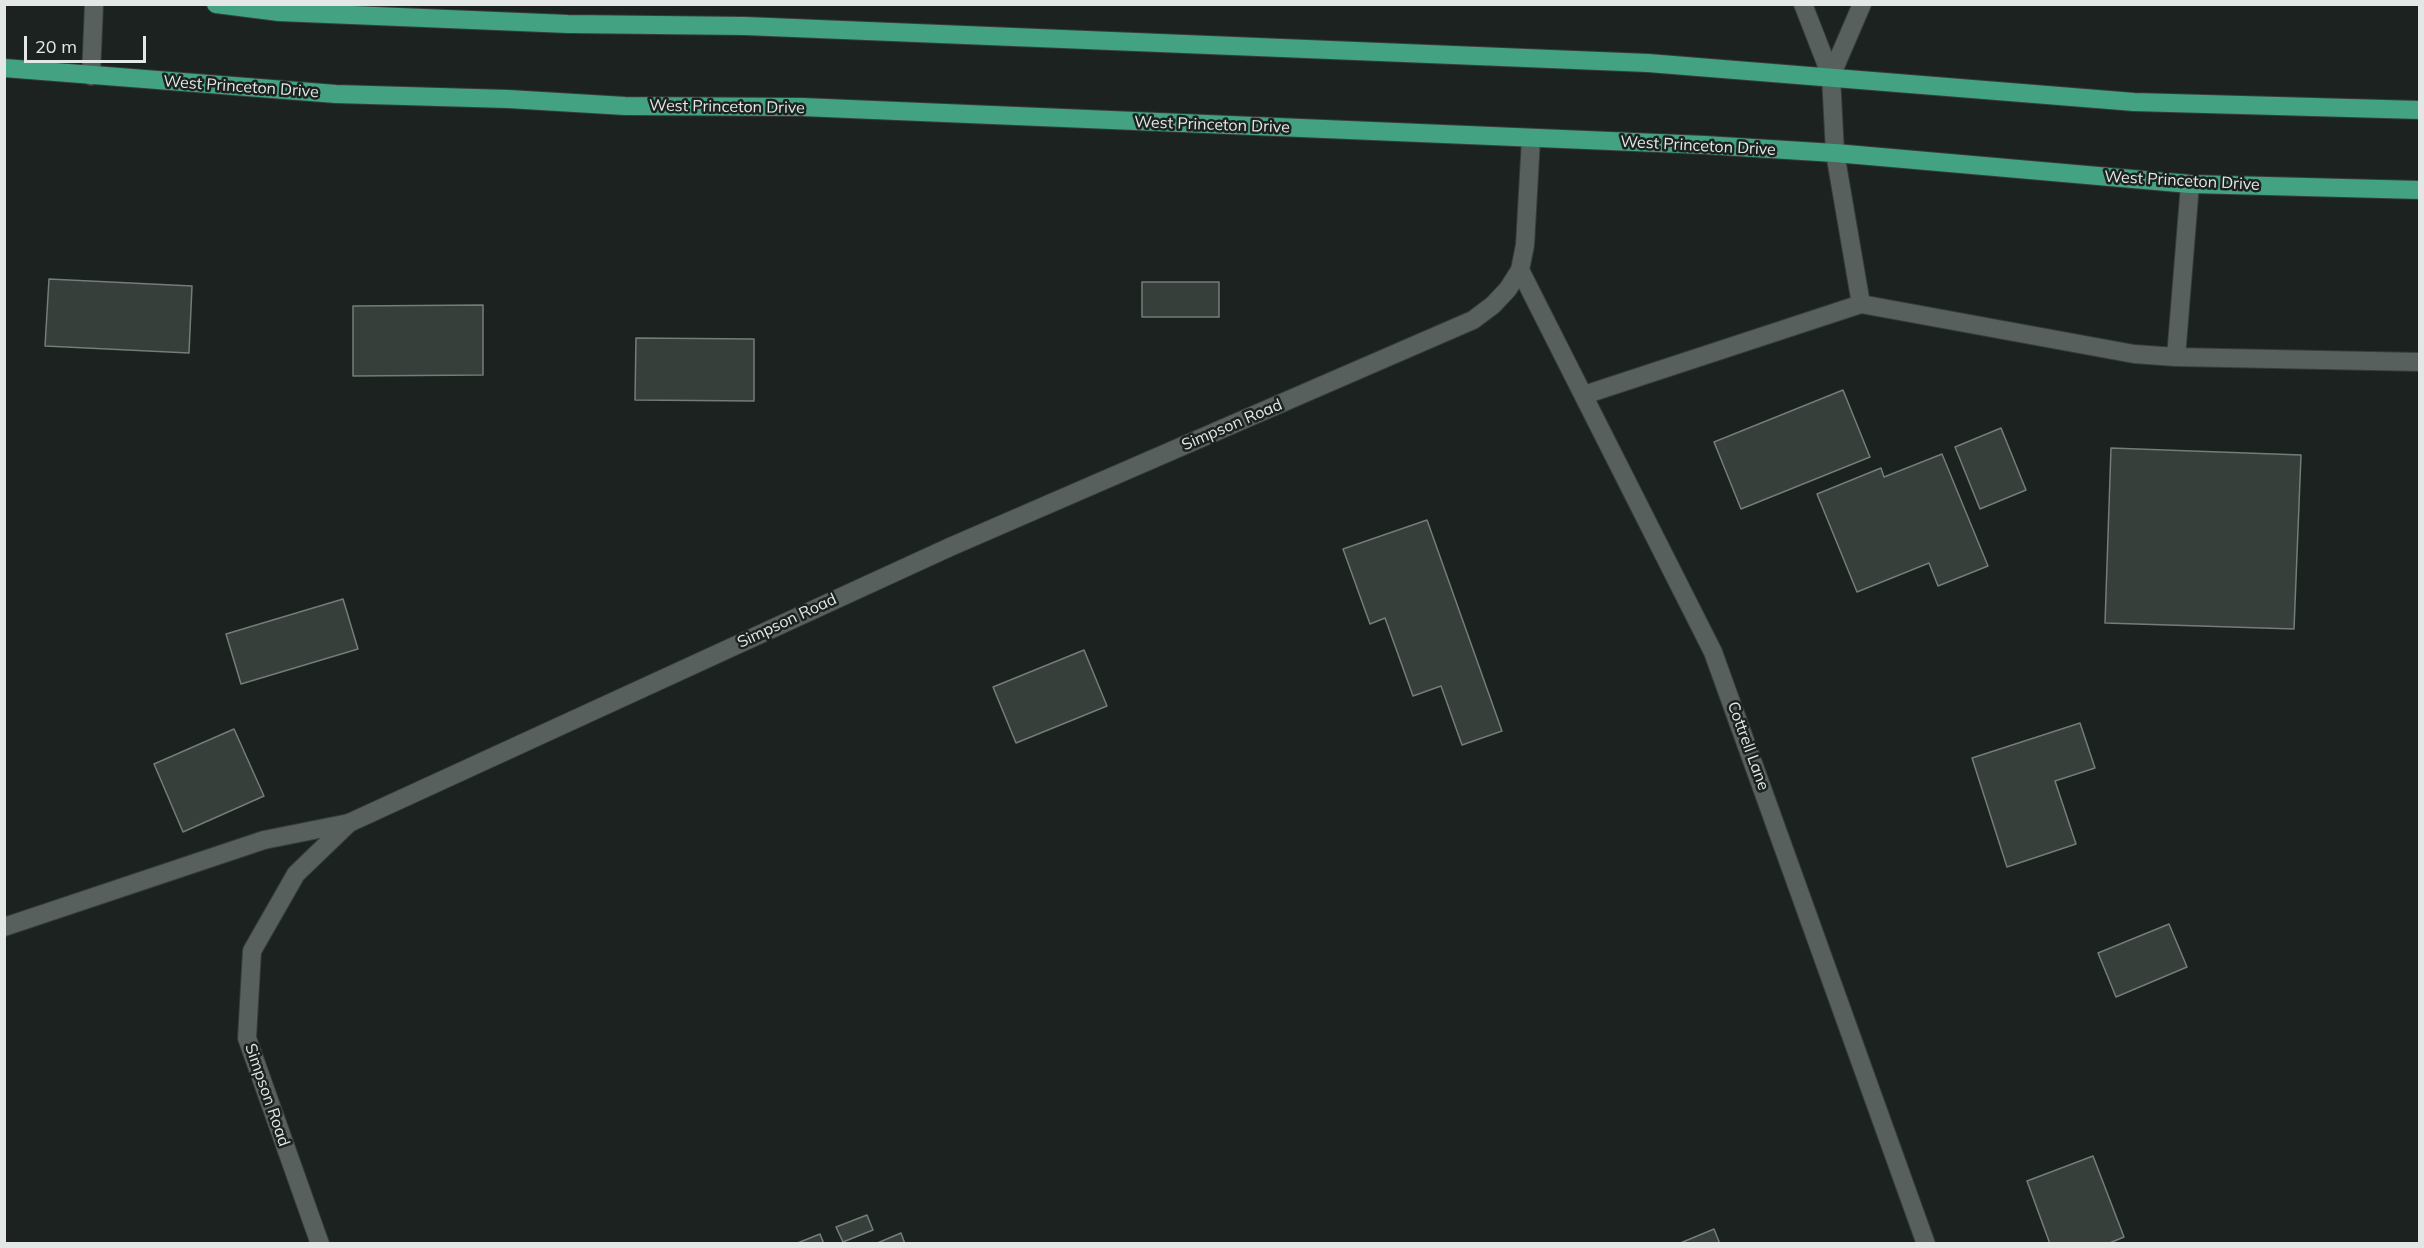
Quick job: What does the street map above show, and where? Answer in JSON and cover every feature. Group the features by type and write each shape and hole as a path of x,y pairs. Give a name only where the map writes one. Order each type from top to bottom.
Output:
{"highway":[{"path":"216,4 279,12 568,24 745,26 1648,63 2134,102 2420,110"},
{"name":"West Princeton Drive","path":"4,68 336,94 625,106 802,107 1705,145 1835,153 2190,184 2420,190"}],"street":[{"path":"91,76 94,4"},
{"path":"1803,4 1831,76 1835,153 1861,304"},
{"path":"1831,76 1862,4"},
{"name":"Simpson Road","path":"320,1244 247,1038 252,951 297,874 349,823 950,547 1473,320 1493,305 1508,289 1520,270 1525,244 1531,139"},
{"path":"2176,357 2190,184"},
{"name":"Cottrell Lane","path":"1520,270 1713,652 1926,1244"},
{"path":"1584,395 1861,304 2134,354 2176,357 2420,362"},
{"path":"4,927 264,840 349,823"}],"building":[{"path":"49,279 192,286 189,353 45,346"},
{"path":"1142,282 1219,282 1219,317 1142,317"},
{"path":"483,305 483,375 353,376 353,306"},
{"path":"636,338 754,339 754,401 635,400"},
{"path":"1843,390 1870,457 1741,509 1714,442"},
{"path":"2001,428 2026,490 1980,509 1955,447"},
{"path":"2111,448 2301,455 2294,629 2105,623"},
{"path":"1942,454 1988,566 1938,586 1929,563 1857,592 1817,494 1881,468 1884,477"},
{"path":"1427,520 1502,731 1462,745 1441,686 1413,696 1385,618 1370,624 1343,549"},
{"path":"343,599 358,649 241,684 226,634"},
{"path":"1084,650 1107,706 1016,743 993,687"},
{"path":"2080,723 2095,768 2055,781 2076,844 2007,867 1972,758"},
{"path":"234,729 264,796 183,832 154,764"},
{"path":"2169,924 2187,967 2116,997 2098,953"},
{"path":"2093,1156 2124,1237 2107,1244 2050,1244 2027,1181"},
{"path":"867,1215 873,1230 843,1242 836,1227"},
{"path":"1714,1229 1720,1244 1678,1244"},
{"path":"901,1233 905,1244 875,1244"},
{"path":"820,1234 824,1244 795,1244"}]}
